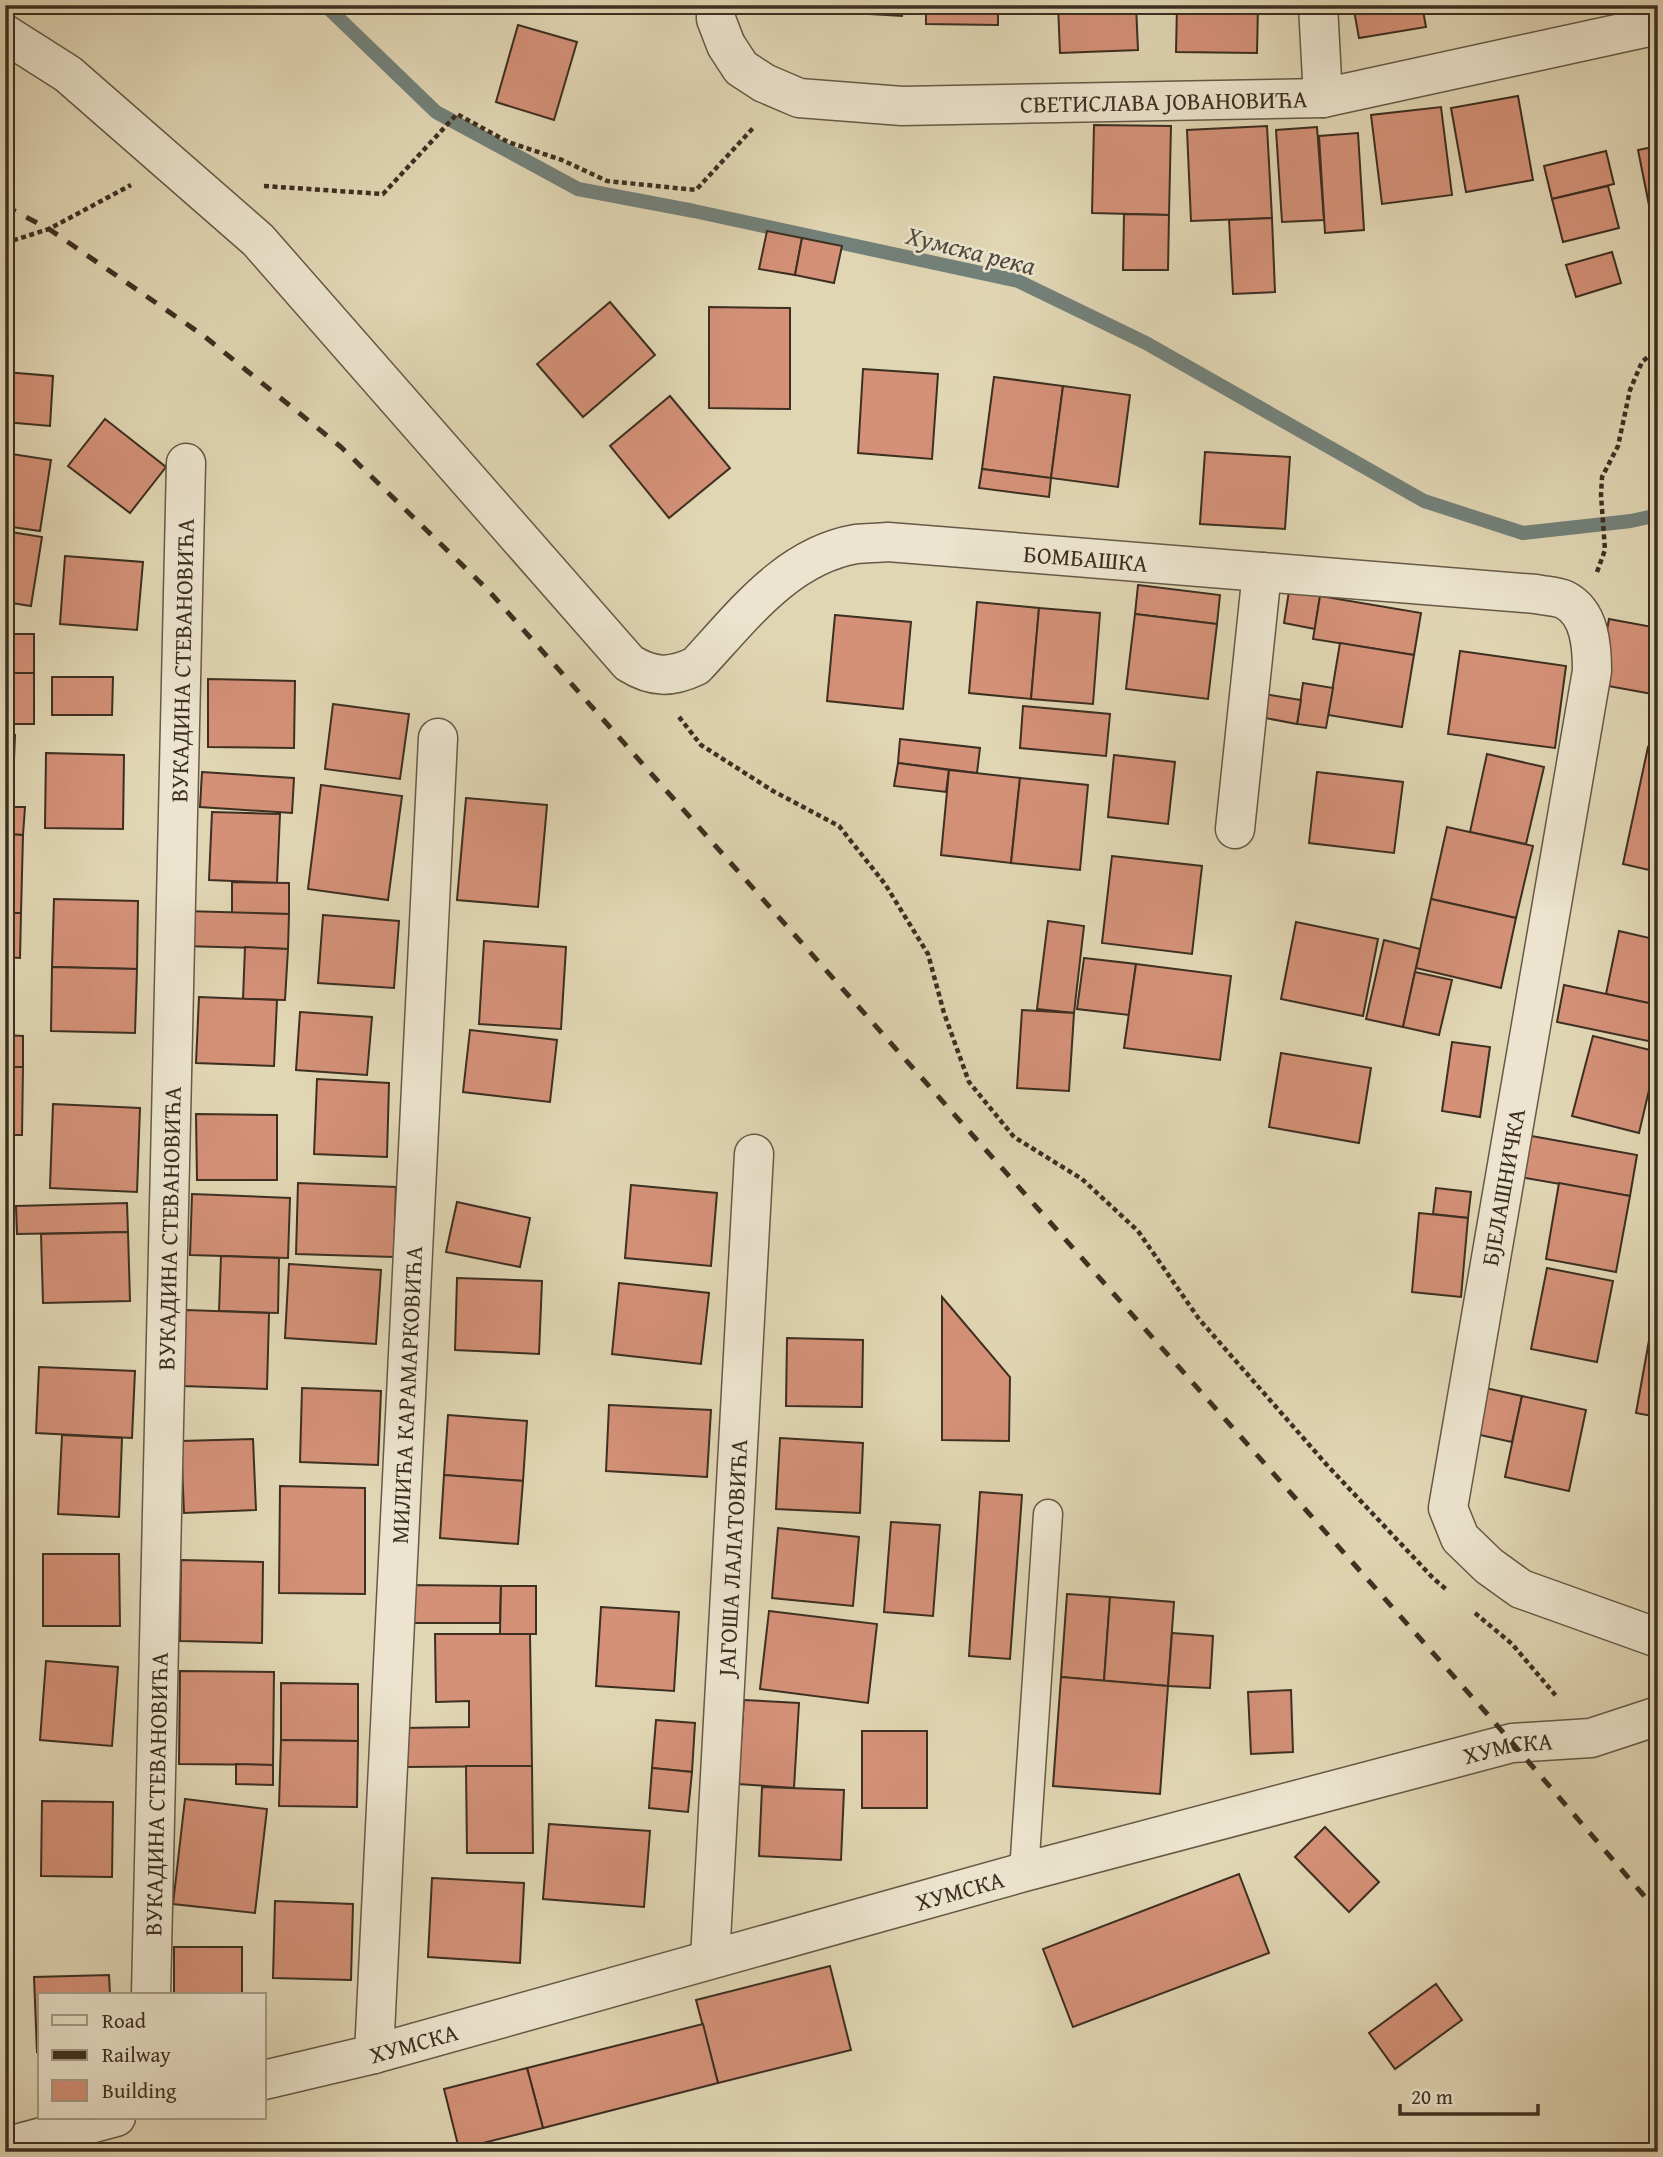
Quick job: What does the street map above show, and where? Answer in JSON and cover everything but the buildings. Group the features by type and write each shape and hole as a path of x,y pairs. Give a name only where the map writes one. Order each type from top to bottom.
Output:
{"street":[{"name":"СВЕТИСЛАВА ЈОВАНОВИЋА","path":"716,5 716,19 726,46 741,68 764,83 799,98 902,106 1323,98 1658,25"},
{"path":"1318,5 1323,98"},
{"path":"5,34 68,74 258,240 629,663 644,673"},
{"name":"ВУКАДИНА СТЕВАНОВИЋА","path":"151,1993 186,463"},
{"name":"БОМБАШКА","path":"644,673 667,676 696,666 765,592 793,570 826,554 855,545 888,542 1536,594 1564,600 1581,614"},
{"path":"1235,829 1262,572"},
{"name":"БЈЕЛАШНИЧКА","path":"1581,614 1591,639 1592,671 1448,1508 1460,1538 1489,1566 1521,1589 1658,1638"},
{"name":"МИЛИЋА КАРАМАРКОВИЋА","path":"373,2054 438,738"},
{"name":"ЈАГОША ЛАЛАТОВИЋА","path":"710,1959 754,1154"},
{"name":"ХУМСКА","path":"266,2080 373,2054 1024,1872 1512,1743 1591,1738 1658,1716"},
{"path":"5,2147 112,2118"}],"lane":[{"path":"1024,1872 1048,1514"}],"path":[{"path":"201,189 273,185 383,194 457,114 508,142 562,160 607,181 696,190 785,92"},
{"path":"5,243 49,229 171,164"},
{"path":"1605,550 1602,477 1618,446 1630,390 1642,362 1658,348"},
{"path":"644,673 701,745 773,791 839,826 886,884 928,954 944,1013 969,1082 1014,1137 1082,1179 1138,1231 1199,1319 1326,1464 1433,1578 1453,1595"},
{"path":"1473,1611 1512,1644 1591,1738"}],"waterway":[{"name":"Хумска река","path":"325,5 436,112 578,189 694,211 1018,281 1146,343 1424,501 1523,533 1631,521 1658,515"}],"railway":[{"path":"5,206 49,229 204,336 341,447 488,590 1489,1716 1658,1912"}]}
